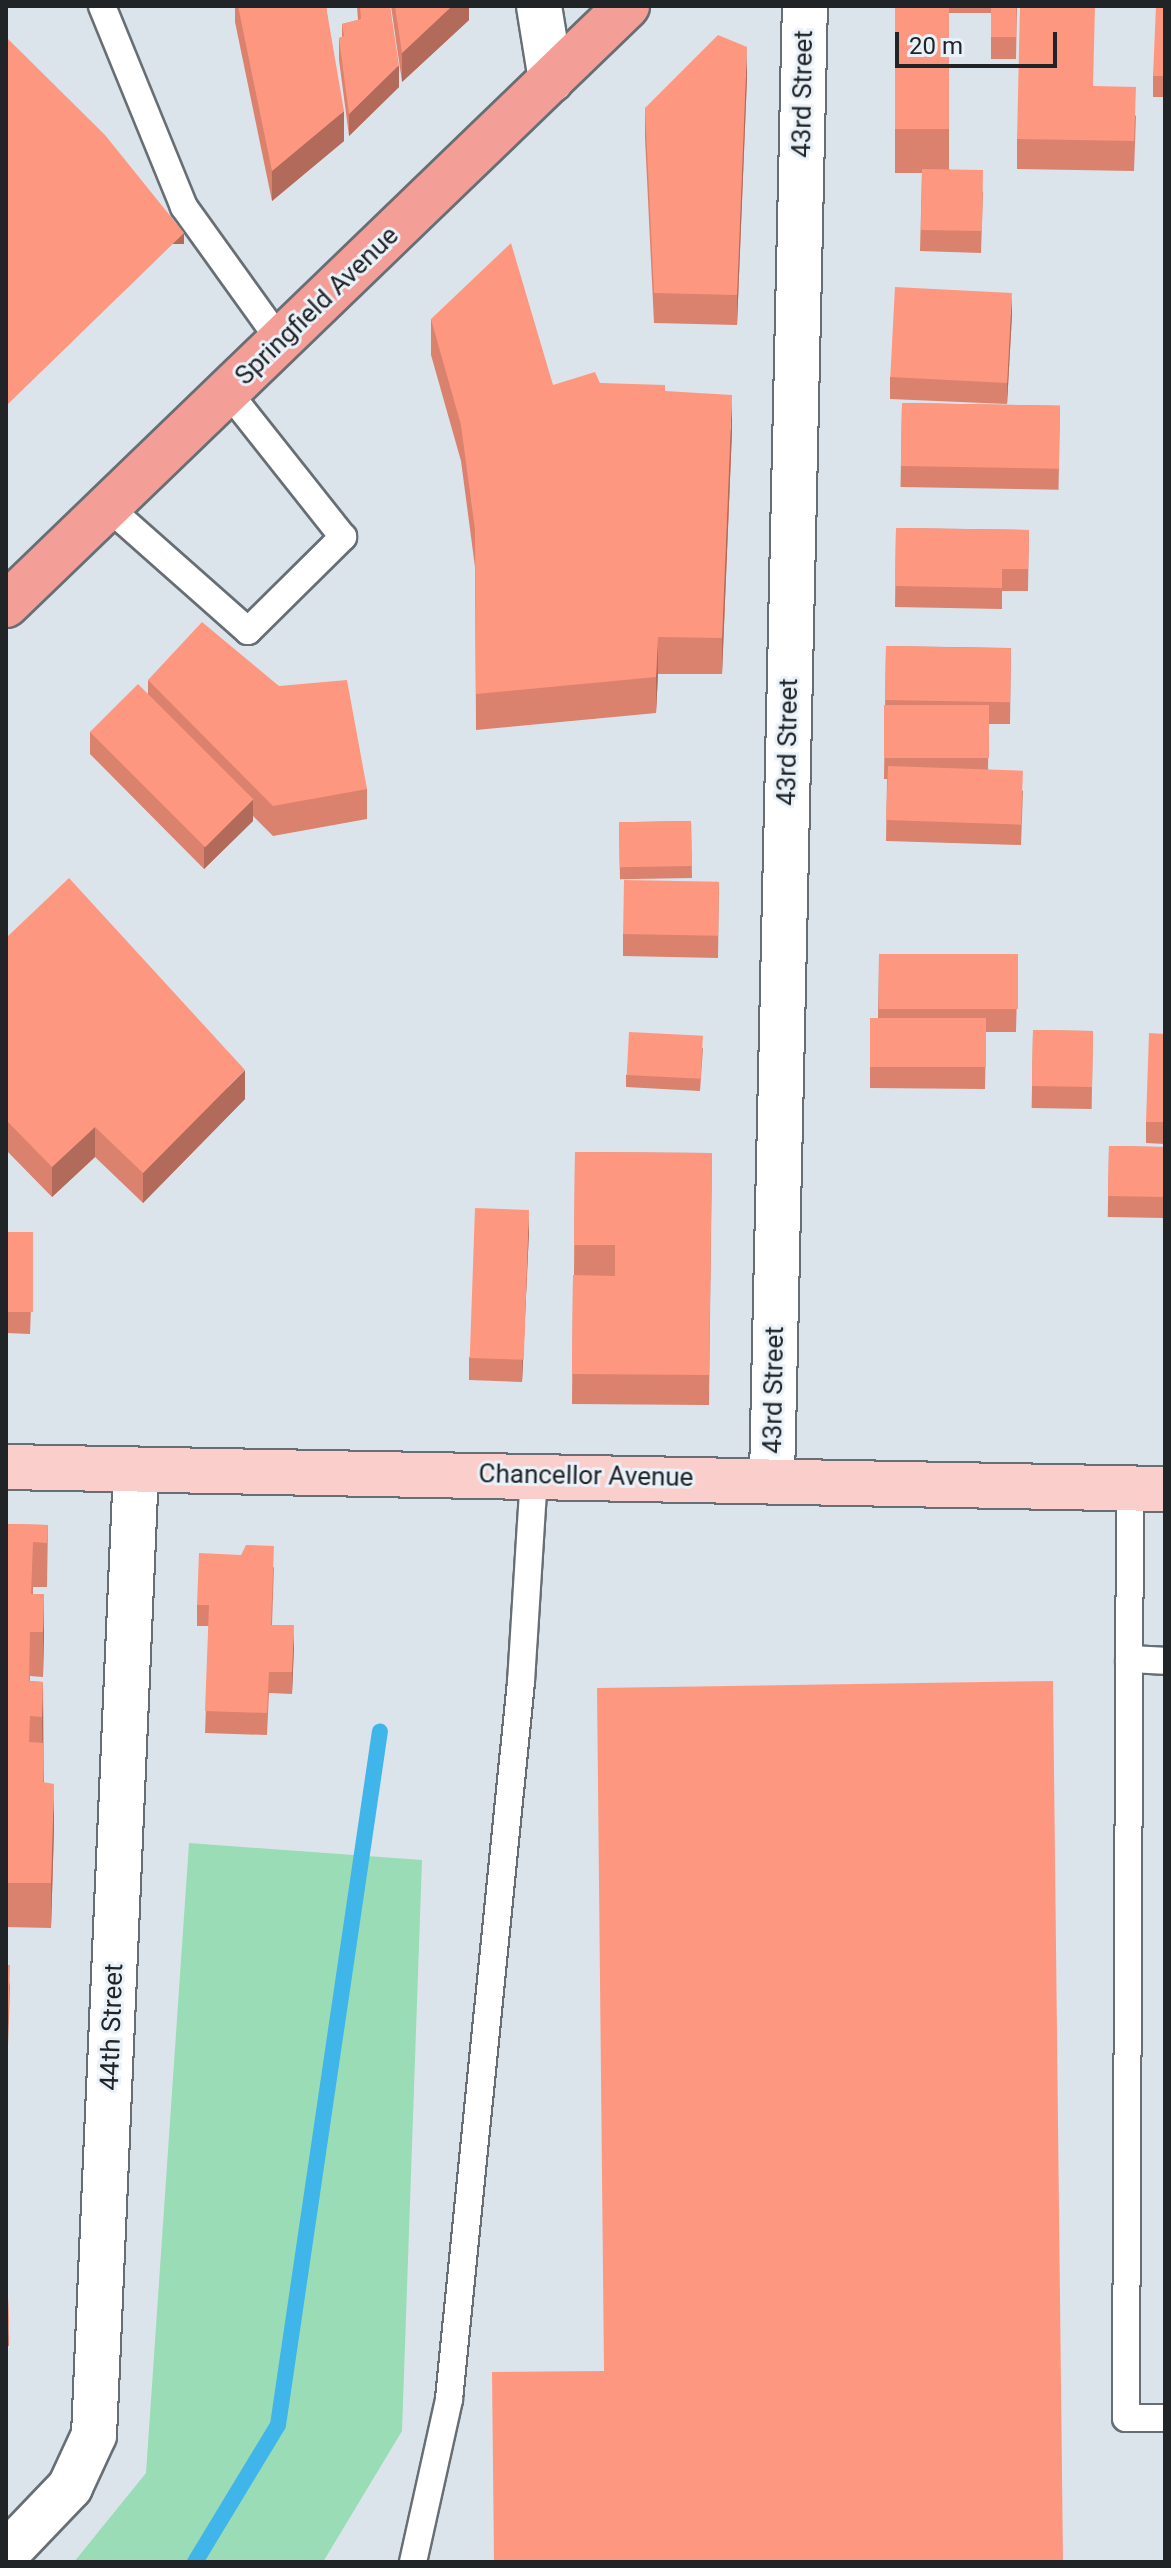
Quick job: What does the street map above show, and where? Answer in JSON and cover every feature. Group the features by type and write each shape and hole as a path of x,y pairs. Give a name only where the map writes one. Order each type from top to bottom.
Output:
{"main road":[{"name":"Springfield Avenue","path":"6,605 627,6"},
{"name":"Chancellor Avenue","path":"6,1467 772,1478 1147,1488"}],"street":[{"path":"539,6 551,80"},
{"name":"43rd Street","path":"772,1478 805,6"},
{"name":"44th Street","path":"6,2554 70,2487 94,2435 136,1470"}],"lane":[{"path":"102,6 184,207 281,342"},
{"path":"108,507 248,631 343,537 228,392"},
{"path":"413,2562 451,2383 521,1682 534,1476"},
{"path":"1147,1488 1129,1659 1126,2418 1165,2418"},
{"path":"1129,1659 1165,1661"}],"green space":[{"path":"189,1843 422,1860 402,2431 323,2562 74,2562 146,2473"}],"building":[{"path":"238,6 326,6 344,111 272,171"},
{"path":"360,6 390,6 399,65 349,114 339,38 344,36 342,24 361,19"},
{"path":"395,6 452,6 402,53"},
{"path":"895,6 949,6 949,129 895,129"},
{"path":"991,6 1016,6 1016,37 991,37"},
{"path":"1020,6 1095,6 1093,86 1136,87 1134,141 1017,139"},
{"path":"1156,6 1165,6 1165,76 1153,76"},
{"path":"718,35 747,47 737,295 654,293 645,108"},
{"path":"6,37 105,135 184,233 6,406"},
{"path":"922,169 983,170 982,231 921,230"},
{"path":"511,243 553,385 595,372 600,383 665,385 665,391 732,395 722,638 658,637 656,677 476,694 475,530 461,425 431,319"},
{"path":"895,287 1012,293 1007,383 890,377"},
{"path":"902,403 1060,406 1059,469 901,466"},
{"path":"896,528 1029,530 1028,569 1002,569 1002,588 895,586"},
{"path":"202,622 279,686 347,680 367,789 273,806 148,680"},
{"path":"886,646 1011,648 1010,702 885,700"},
{"path":"138,684 253,799 205,847 90,732"},
{"path":"884,705 989,705 989,758 884,758"},
{"path":"888,766 1023,771 1021,825 886,820"},
{"path":"691,821 692,866 620,867 619,822"},
{"path":"69,878 245,1070 143,1173 95,1127 52,1167 6,1120 6,938"},
{"path":"624,880 719,882 718,936 623,934"},
{"path":"879,954 1018,954 1018,1009 879,1009"},
{"path":"870,1018 986,1018 986,1067 870,1067"},
{"path":"1033,1030 1093,1031 1092,1087 1032,1086"},
{"path":"629,1032 703,1036 701,1079 627,1075"},
{"path":"1149,1033 1165,1034 1165,1122 1146,1122"},
{"path":"1109,1146 1165,1147 1164,1197 1108,1196"},
{"path":"575,1152 712,1153 709,1375 572,1374 573,1275 615,1276 615,1245 574,1245"},
{"path":"475,1208 529,1210 524,1360 470,1358"},
{"path":"6,1232 33,1232 33,1312 6,1312"},
{"path":"6,1524 48,1525 47,1543 33,1542 31,1594 44,1594 43,1632 30,1632 29,1681 43,1682 42,1717 30,1716 29,1742 44,1743 43,1782 54,1784 51,1883 6,1883"},
{"path":"246,1545 274,1546 271,1625 294,1625 292,1672 269,1672 267,1713 205,1711 209,1605 197,1605 199,1553 241,1555"},
{"path":"1053,1681 1063,2562 494,2562 492,2372 604,2371 597,1688"},
{"path":"6,1965 10,1965 8,2026 6,2026"},
{"path":"8,2297 9,2325 6,2325"}],"waterway":[{"path":"195,2562 278,2425 380,1731"}]}
